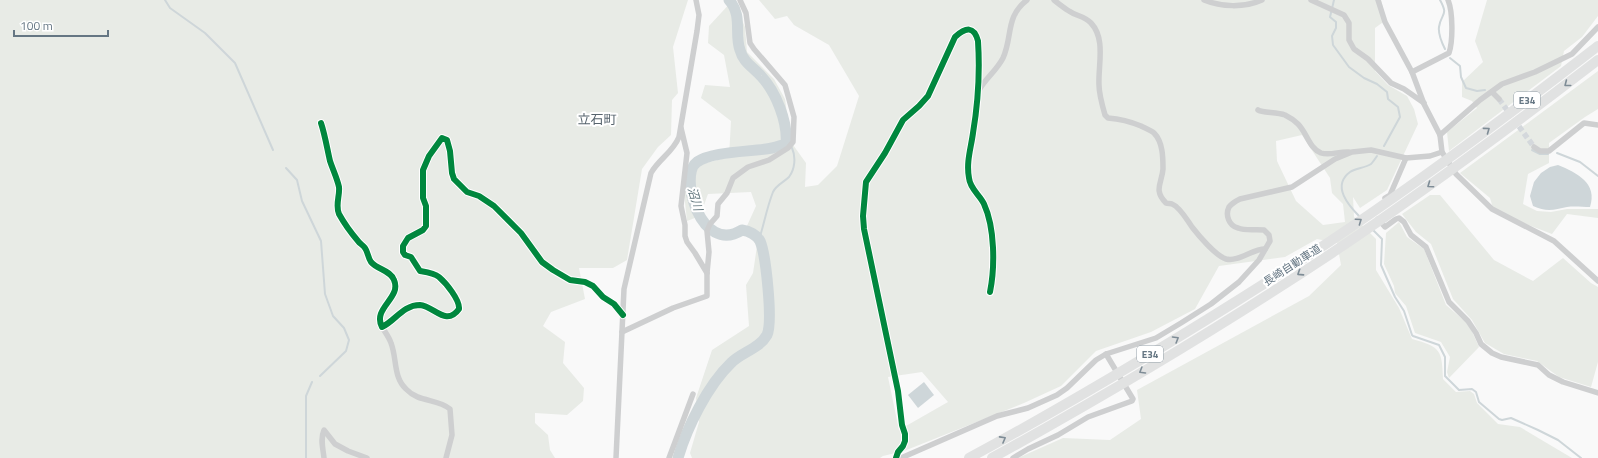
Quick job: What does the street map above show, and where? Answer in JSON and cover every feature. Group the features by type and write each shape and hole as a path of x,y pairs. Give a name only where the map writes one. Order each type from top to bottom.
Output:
{"highway":[{"name":"長崎自動車道","path":"969,458 1131,366 1327,243 1456,153 1598,46"},
{"name":"長崎自動車道","path":"992,458 1136,375 1333,252 1530,113 1598,60"}],"street":[{"path":"616,458 624,289 651,173 655,165 676,144 681,127 699,15 696,0"},
{"path":"622,332 674,308 707,296 706,273 709,252 707,231 710,224 717,216 718,204 727,193 733,178 748,167 769,160 788,148 793,142 794,117 785,85 754,50 750,43 746,13 740,0"},
{"path":"979,90 984,80 996,69 1003,57 1012,19 1016,10 1027,0"},
{"path":"1054,0 1069,11 1084,17 1089,21 1099,38 1098,87 1105,115 1108,118 1121,118 1132,121 1146,128 1154,133 1160,143 1163,171 1158,187 1161,198 1166,203 1173,204 1219,256 1228,259 1237,258 1258,249 1265,249"},
{"path":"1204,0 1220,5 1246,5 1262,0"},
{"path":"1311,0 1334,9 1344,15 1349,23 1349,40 1354,49 1368,59 1391,84 1404,89 1424,104"},
{"path":"1378,0 1385,22 1412,72 1424,104 1440,135 1442,152 1456,174 1492,209 1554,241 1598,281"},
{"path":"1412,72 1449,53 1451,48 1451,24 1448,0"},
{"path":"1440,135 1480,100 1502,84 1535,72 1572,54 1598,27"},
{"path":"896,458 898,452 904,446 905,434 902,425 898,391 864,229 863,216 866,182 886,153 903,120 928,96 955,37 966,30 973,30 978,41 979,90 968,160 968,175 970,184 984,204 991,228 992,278 990,292"},
{"path":"1492,92 1498,99"},
{"path":"1258,110 1260,112 1278,113 1290,118 1298,124 1315,149 1322,153 1331,154 1371,150 1406,158 1430,156 1442,152"},
{"path":"321,123 338,186 338,213 358,241 365,248 370,261 386,271 395,281 394,294 385,305 380,315 379,322 391,343 397,374 405,389 419,398 445,404 450,409 452,435 446,458"},
{"path":"1534,147 1540,151 1549,151 1584,123 1598,125"},
{"path":"681,127 686,153 681,206 685,224 685,236 687,242 695,252 706,273"},
{"path":"382,327 402,311 411,307 420,305 429,307 437,314 445,316 451,316 459,309 458,299 439,277 420,271 411,257 405,255 403,252 403,246 408,238 423,230 426,226 426,206 423,198 423,170 429,156 442,138 447,140 454,179 467,192 479,196 494,206 521,233 542,262 570,280 585,282 593,286 603,297 614,304 623,314"},
{"path":"901,458 997,416 1028,408 1057,395 1067,388 1096,360 1156,338 1211,304 1239,282 1259,260 1270,241 1269,234 1264,230 1239,229 1232,226 1228,212 1232,203 1240,199 1292,187 1335,159 1352,152"},
{"path":"1406,158 1390,195 1370,208 1385,227 1396,219 1400,218 1404,222 1410,235 1426,247 1449,302 1468,321 1481,344 1492,353 1501,357 1538,365 1549,375 1563,382 1598,393"},
{"path":"1013,458 1058,435 1088,417 1132,401 1132,398 1108,356"},
{"path":"669,458 693,394"},
{"path":"324,458 322,435 324,430 335,444 366,458"}],"shaded area":[{"path":"0,0 688,0 673,47 678,93 672,100 671,135 658,147 642,169 627,260 613,268 579,268 585,299 551,312 543,326 565,342 563,363 584,388 583,401 567,415 535,413 535,423 548,435 550,450 555,458 0,458"},
{"path":"733,0 745,27 747,52 774,79 785,99 791,142 806,163 805,187 818,185 837,166 859,96 829,45 794,25 787,16 775,19 759,0 1381,0 1386,20 1375,28 1375,71 1388,85 1407,96 1414,109 1418,124 1387,190 1360,208 1353,197 1354,217 1376,239 1376,270 1399,308 1412,339 1429,345 1438,351 1442,362 1443,379 1456,392 1470,391 1474,394 1477,403 1498,424 1520,427 1572,458 1018,458 1063,438 1110,440 1141,419 1137,390 1309,296 1341,265 1337,243 1317,239 1285,257 1219,266 1195,309 1151,332 1096,351 1061,386 1024,403 904,451 880,458 692,458 690,453 699,422 696,398 712,350 749,326 746,285 753,273 757,246 746,228 756,206 751,192 708,194 700,216 687,221 684,193 687,168 729,157 731,121 701,98 705,85 730,87 724,55 708,43 709,26","holes":["1302,135 1330,178 1332,193 1343,204 1345,222 1323,225 1296,201 1277,161 1276,141","922,372 948,402 899,430 888,377"]},
{"path":"1487,0 1598,0 1598,16 1582,37 1564,51 1561,66 1449,151 1447,132 1477,108 1472,101 1462,97 1462,82 1483,62 1475,41"},
{"path":"1598,71 1598,109 1549,143 1549,163 1528,174 1523,204 1537,211 1551,212 1567,209 1598,209 1598,218 1567,214 1552,234 1521,222 1493,208 1490,198 1460,173"},
{"path":"1558,165 1579,175 1588,185 1591,191 1592,199 1590,207 1570,207 1550,210 1533,206 1530,196 1534,182 1541,173 1550,167"},
{"path":"1430,195 1440,195 1494,260 1533,281 1563,258 1591,283 1598,287 1598,362 1591,387 1559,377 1537,361 1504,354 1485,343 1472,320 1453,299 1431,244 1416,232 1402,214"},
{"path":"1399,222 1407,237 1424,249 1446,305 1469,325 1479,347 1449,378 1447,372 1450,357 1441,342 1415,333 1406,306 1395,293 1394,286 1384,264 1386,233"},
{"path":"924,382 934,395 918,408 908,395"}],"waterway":[{"path":"165,0 170,8 205,33 235,63 273,150"},
{"name":"沼川","path":"678,458 699,407 714,383 722,372 735,359 760,344 767,335 769,328 768,288 759,239 750,232 742,230 728,235 715,232 705,223 697,211 692,196 690,182 692,170 697,162 704,158 722,154 772,148 786,144 783,117 772,90 741,54 738,44 736,12 729,0"},
{"path":"1334,0 1330,17 1336,22 1336,28 1332,36 1333,45 1349,67 1387,92 1388,99 1398,107 1400,117 1384,146"},
{"path":"1440,0 1443,5 1444,14 1440,22 1439,33 1445,49"},
{"path":"1450,58 1460,66 1461,77 1466,88 1477,91 1485,90"},
{"path":"759,240 773,192 778,185 789,177 793,170 794,159 792,148"},
{"path":"1532,150 1540,154 1548,154"},
{"path":"1557,153 1580,162 1598,176"},
{"path":"1360,217 1347,202 1342,189 1342,183 1350,172 1371,164 1377,156"},
{"path":"286,168 297,180 302,201 321,241 325,294 333,316 344,328 349,340 346,351 320,376"},
{"path":"1372,229 1382,239 1381,265 1395,297 1404,311 1412,335 1439,345 1445,357 1445,376 1459,390 1472,389 1476,392 1479,402 1499,419 1502,420 1511,418 1538,430 1558,440 1581,458"},
{"path":"306,458 306,396 312,382"}],"tunnel":[{"path":"1499,99 1534,147"}],"cycle path":[{"path":"896,458 905,441 905,434 902,425 898,391 864,229 863,216 866,182 885,153 903,120 928,96 955,37 966,30 972,31 978,41 979,64 975,122 968,161 968,172 971,185 984,204 990,224 993,248 993,271 990,292"},
{"path":"321,123 330,161 339,187 337,207 339,214 353,235 365,248 371,262 390,274 394,280 394,292 381,314 380,320 382,327 404,310 414,306 425,306 445,316 454,314 459,309 459,305 449,287 439,277 420,271 411,257 405,255 403,252 403,246 408,238 423,230 426,226 426,206 423,198 423,170 429,156 442,138 447,140 454,179 467,192 479,196 494,206 521,233 542,262 570,280 585,282 593,286 603,297 614,304 623,315"}],"district":[{"name":"立石町","path":"597,119"}]}
